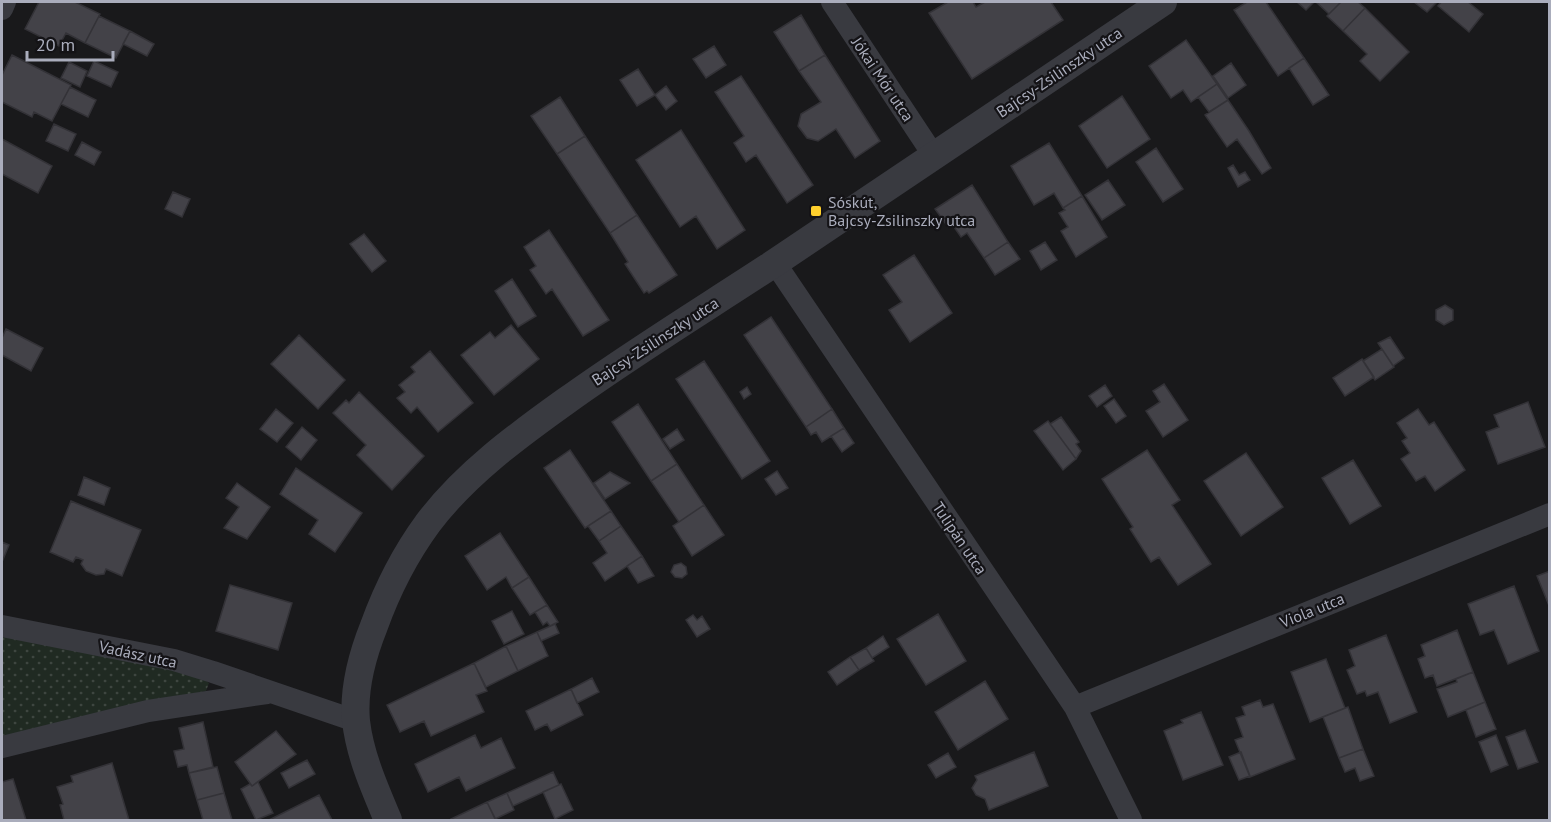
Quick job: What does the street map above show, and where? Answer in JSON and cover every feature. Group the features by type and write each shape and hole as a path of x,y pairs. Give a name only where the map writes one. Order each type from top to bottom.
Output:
{"street":[{"path":"2,9 5,2"},
{"name":"Jókai Mór utca","path":"831,2 934,156"},
{"name":"Bajcsy-Zsilinszky utca","path":"388,820 366,766 356,721 356,684 381,606 405,561 429,522 462,486 498,452 598,378 775,263 1163,2"},
{"name":"Tulipán utca","path":"775,263 1075,707 1131,820"},
{"name":"Viola utca","path":"1075,707 1550,514"},
{"name":"Vadász utca","path":"2,626 174,660 356,721"},
{"name":"Vadász utca","path":"2,747 148,711 271,692"}],"shaded area":[{"path":"2,636 174,670 209,683 206,691 2,738"}],"building":[{"path":"39,2 75,2 100,14 85,43 66,33 59,46 25,29"},
{"path":"948,2 973,2 976,7 985,2 1051,2 1063,20 972,79 929,13"},
{"path":"1247,2 1266,2 1304,58 1278,76 1234,10"},
{"path":"1297,2 1314,2 1306,10"},
{"path":"1316,2 1341,2 1329,14"},
{"path":"1341,2 1358,2 1365,8 1343,31 1327,16"},
{"path":"1414,2 1437,2 1427,12"},
{"path":"1441,2 1468,2 1483,14 1469,32 1438,6"},
{"path":"1365,8 1409,52 1380,81 1360,61 1367,54 1343,31"},
{"path":"801,15 825,55 799,71 774,32"},
{"path":"99,16 130,31 116,58 85,43"},
{"path":"130,31 154,44 147,56 123,44"},
{"path":"1186,40 1217,84 1191,102 1183,90 1171,98 1149,66"},
{"path":"714,46 726,65 706,78 693,59"},
{"path":"12,55 71,85 52,121 34,112 32,117 2,102 2,75"},
{"path":"825,55 880,141 855,158 836,129 818,141 807,138 798,126 801,114 821,102 799,71"},
{"path":"1304,58 1329,95 1313,105 1289,68"},
{"path":"94,61 118,72 111,87 87,76"},
{"path":"69,62 87,71 80,87 61,78"},
{"path":"1231,63 1246,85 1228,98 1213,76"},
{"path":"638,69 655,95 637,106 620,80"},
{"path":"741,76 813,185 787,203 756,155 746,162 734,143 744,136 715,92"},
{"path":"1217,84 1228,100 1209,112 1198,97"},
{"path":"666,86 677,101 666,110 655,95"},
{"path":"70,87 96,100 88,117 61,104"},
{"path":"1122,96 1150,139 1107,168 1079,126"},
{"path":"560,97 585,136 557,154 531,116"},
{"path":"1228,100 1271,168 1262,174 1237,139 1227,147 1205,115"},
{"path":"54,124 76,134 68,151 46,141"},
{"path":"681,130 745,230 717,249 696,216 680,227 636,160"},
{"path":"585,136 637,215 610,233 557,154"},
{"path":"2,139 52,166 38,193 2,174"},
{"path":"82,142 101,152 94,165 75,155"},
{"path":"1049,143 1082,196 1063,208 1054,193 1034,205 1011,166"},
{"path":"1156,148 1183,189 1163,202 1136,162"},
{"path":"1233,165 1239,175 1245,172 1250,180 1238,187 1228,168"},
{"path":"1108,180 1125,205 1102,220 1085,195"},
{"path":"972,185 1008,242 984,258 967,233 961,237 952,224 948,227 935,209"},
{"path":"173,192 190,199 182,217 165,209"},
{"path":"1082,196 1107,237 1076,257 1061,231 1068,227 1059,213"},
{"path":"637,215 677,275 649,293 647,291 644,293 625,264 628,262 610,233"},
{"path":"549,230 609,320 583,336 552,289 546,294 530,270 536,266 524,247"},
{"path":"364,234 386,261 372,272 350,244"},
{"path":"1008,242 1020,259 995,275 984,258"},
{"path":"1045,242 1057,260 1041,270 1030,251"},
{"path":"914,255 952,313 910,342 889,310 902,302 883,275"},
{"path":"512,279 536,316 518,327 495,291"},
{"path":"1445,305 1453,310 1453,320 1444,325 1436,320 1436,310"},
{"path":"771,317 832,409 806,427 744,335"},
{"path":"511,325 539,359 494,395 461,355 490,332 495,338"},
{"path":"6,329 43,348 31,371 2,355 2,338"},
{"path":"299,335 345,380 318,409 271,364"},
{"path":"1390,337 1404,358 1393,366 1378,343"},
{"path":"1382,349 1394,367 1375,380 1363,361"},
{"path":"430,351 473,403 438,432 417,407 411,413 397,398 405,392 399,385 415,372 411,367"},
{"path":"1362,359 1374,377 1345,396 1333,378"},
{"path":"704,361 770,461 742,479 676,379"},
{"path":"1164,384 1188,420 1163,437 1146,411 1160,402 1153,391"},
{"path":"1105,385 1112,396 1097,407 1089,396"},
{"path":"747,387 751,394 744,399 740,392"},
{"path":"359,392 424,456 392,490 357,455 366,445 333,413 346,400 349,403"},
{"path":"1114,399 1126,416 1116,423 1104,406"},
{"path":"1528,402 1545,447 1498,464 1486,432 1499,427 1494,415"},
{"path":"638,404 677,464 651,481 612,422"},
{"path":"276,409 293,423 277,442 260,429"},
{"path":"832,409 844,428 822,442 816,432 811,435 806,427"},
{"path":"1418,409 1429,425 1434,422 1465,470 1435,491 1425,476 1416,481 1401,459 1410,453 1402,441 1407,438 1397,423"},
{"path":"1061,417 1079,442 1076,444 1081,451 1076,459 1050,424"},
{"path":"1048,421 1076,459 1063,470 1034,431"},
{"path":"302,427 317,440 301,460 286,447"},
{"path":"844,428 854,443 842,452 831,436"},
{"path":"677,429 684,440 670,449 663,439"},
{"path":"570,450 611,511 585,528 544,468"},
{"path":"1147,450 1180,500 1172,505 1211,564 1178,585 1159,557 1151,562 1130,529 1133,527 1102,479"},
{"path":"1246,453 1283,507 1241,536 1204,481"},
{"path":"1353,460 1381,506 1350,524 1322,478"},
{"path":"677,464 704,505 679,522 651,481"},
{"path":"296,468 362,513 335,552 309,534 318,520 280,494"},
{"path":"777,471 788,488 776,495 765,479"},
{"path":"610,472 630,483 605,499 594,483"},
{"path":"84,477 110,488 104,505 78,495"},
{"path":"237,483 270,507 247,539 224,528 239,507 226,498"},
{"path":"71,501 141,530 122,576 106,569 104,574 96,575 86,571 81,564 83,560 76,557 73,562 50,552"},
{"path":"704,505 724,535 692,556 673,526"},
{"path":"611,511 621,526 599,541 588,526"},
{"path":"621,526 642,556 605,581 593,563 607,553 599,541"},
{"path":"500,533 529,577 512,588 506,577 487,590 465,556"},
{"path":"2,542 9,545 2,562"},
{"path":"642,556 654,576 638,583 627,566"},
{"path":"681,563 686,567 687,574 682,578 675,577 671,572 674,565"},
{"path":"1550,571 1550,608 1537,576"},
{"path":"529,577 547,605 530,615 512,588"},
{"path":"230,585 292,603 278,650 216,631"},
{"path":"1514,586 1539,651 1508,664 1494,630 1480,635 1468,604"},
{"path":"547,605 558,622 550,626 547,622 543,625 535,612"},
{"path":"512,611 524,634 504,644 492,621"},
{"path":"938,614 966,661 926,685 897,639"},
{"path":"693,615 697,620 702,616 710,629 697,637 686,620"},
{"path":"555,624 559,633 541,641 537,632"},
{"path":"1457,630 1473,672 1437,686 1433,675 1425,678 1418,659 1425,656 1421,645"},
{"path":"537,632 548,656 518,671 506,646"},
{"path":"1386,635 1417,712 1390,723 1378,692 1367,696 1365,691 1357,694 1347,670 1355,666 1349,650"},
{"path":"883,636 889,647 872,658 866,648"},
{"path":"506,646 518,671 486,687 474,663"},
{"path":"866,648 874,661 859,670 850,657"},
{"path":"850,657 859,670 837,685 828,672"},
{"path":"1326,659 1345,708 1310,722 1291,672"},
{"path":"474,663 487,691 476,695 484,712 431,736 424,721 400,732 387,705"},
{"path":"1473,672 1485,702 1448,717 1437,689 1457,682 1456,679"},
{"path":"592,678 599,692 577,703 571,689"},
{"path":"985,681 1008,719 958,750 935,712"},
{"path":"571,689 583,715 551,731 547,724 535,730 526,711"},
{"path":"1260,700 1263,707 1273,704 1295,759 1250,777 1235,740 1243,737 1236,718 1245,715 1242,707"},
{"path":"1485,702 1496,729 1476,737 1466,710"},
{"path":"1348,707 1363,749 1339,758 1323,717"},
{"path":"1201,712 1223,765 1183,780 1164,731 1183,723 1181,720"},
{"path":"203,722 213,767 189,773 187,765 178,767 174,751 184,749 179,728"},
{"path":"1525,730 1538,762 1518,769 1506,737"},
{"path":"276,731 296,754 252,786 235,762"},
{"path":"475,735 481,748 501,738 515,768 466,791 459,777 428,792 415,764"},
{"path":"1496,735 1508,765 1491,772 1479,742"},
{"path":"1363,749 1374,776 1360,781 1355,768 1345,772 1339,758"},
{"path":"1034,752 1048,786 989,810 985,799 976,795 972,788 977,780 975,776"},
{"path":"1241,752 1250,776 1239,780 1229,757"},
{"path":"948,753 956,767 936,778 928,765"},
{"path":"307,760 315,774 289,788 281,773"},
{"path":"112,763 129,820 64,820 60,805 63,804 57,787 73,782 71,776"},
{"path":"217,767 224,793 197,800 189,773"},
{"path":"553,772 559,785 513,806 507,793"},
{"path":"13,779 26,820 2,820 2,782"},
{"path":"258,782 273,813 256,820 241,789"},
{"path":"561,784 573,810 555,819 543,792"},
{"path":"224,793 232,820 203,820 197,800"},
{"path":"507,793 514,810 495,819 487,802"},
{"path":"319,795 332,820 269,820"},
{"path":"487,802 496,820 451,819"}],"place":[{"name":"Sóskút, Bajcsy-Zsilinszky utca","path":"816,211"}]}
